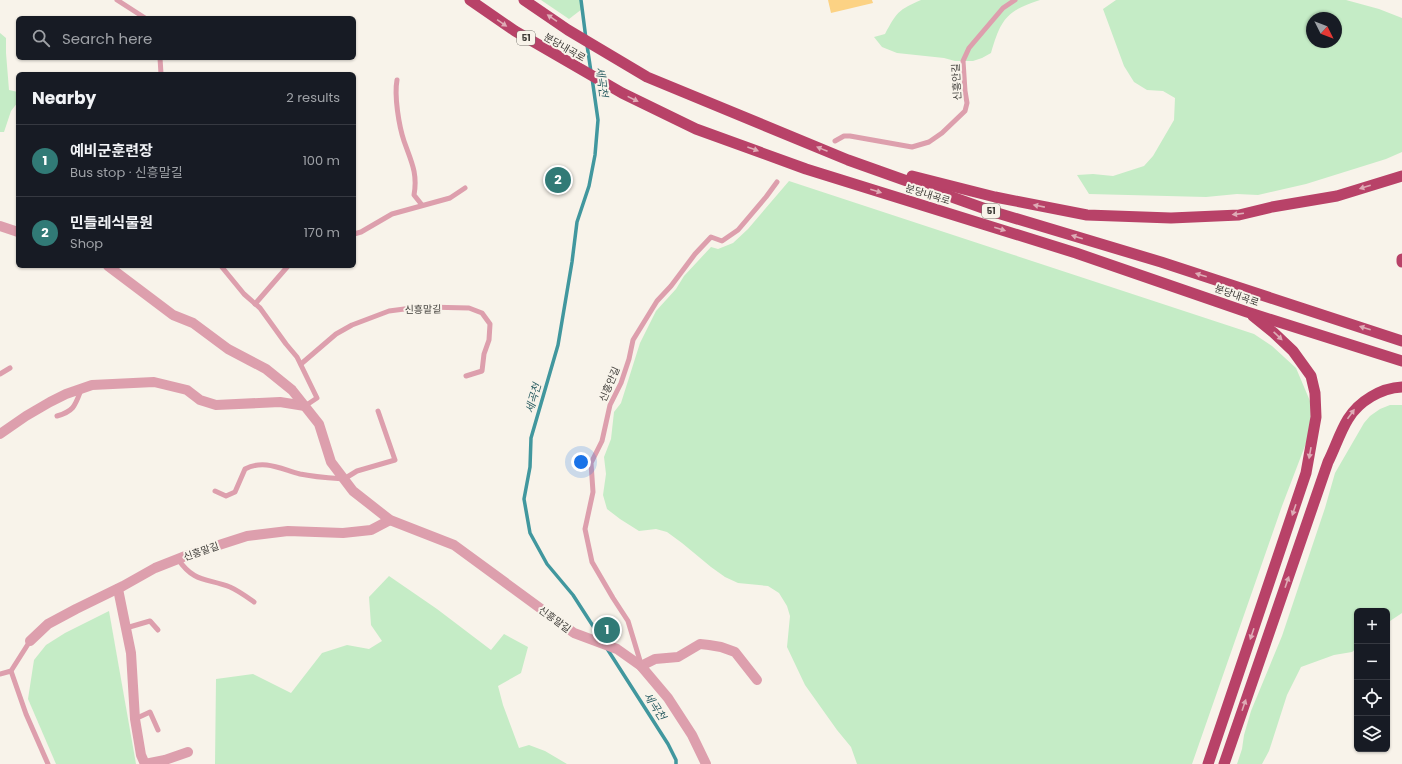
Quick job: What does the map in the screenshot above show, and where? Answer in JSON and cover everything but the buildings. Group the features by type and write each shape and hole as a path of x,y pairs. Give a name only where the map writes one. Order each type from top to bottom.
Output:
{"highway":[{"name":"분당내곡로","path":"470,0 515,31 584,72 622,93 696,129 806,169 1076,253 1247,312 1402,361"},
{"name":"분당내곡로","path":"524,0 579,36 647,77 848,160 994,212 1161,262 1402,341"},
{"path":"848,160 995,197 1087,215 1163,218 1238,215 1272,207 1337,196 1402,176"},
{"path":"1208,764 1306,473 1316,417 1315,393 1311,376 1293,351 1274,333 1247,312"},
{"path":"1224,764 1328,462 1348,419 1366,400 1380,392 1402,387"}],"street":[{"path":"0,226 16,231"},
{"name":"신흥말길","path":"111,268 173,315 193,323 228,349 266,369 292,390 319,424 332,462 352,491 390,520 454,545 574,633 617,649 641,666 668,698 692,734 706,764"},
{"path":"0,434 50,402 66,394 92,385 154,382 187,390 200,400 216,405 280,402 305,406"},
{"name":"신흥말길","path":"30,641 48,624 155,568 178,559 247,536 288,531 343,533 371,530 390,520"},
{"path":"118,588 131,653 135,719 141,755 145,764 165,760 188,752"},
{"path":"641,666 655,659 678,657 700,644 709,645 722,647 735,652 757,680"}],"lane":[{"path":"117,0 142,16"},
{"name":"신흥안길","path":"835,141 844,136 850,136 912,147 929,142 942,133 965,111 967,103 963,61 968,48 1003,8 1014,0"},
{"path":"160,60 161,72"},
{"path":"397,80 396,101 401,129 410,155 416,182 414,195 422,205"},
{"name":"신흥안길","path":"641,666 628,621 592,562 585,529 592,492 591,463 602,441 610,404 621,383 629,359 633,340 657,301 671,286 694,254 712,237 722,241 738,230 777,182"},
{"path":"356,233 392,214 450,198 465,188"},
{"path":"222,268 244,294 260,308 297,357 317,398 305,406"},
{"path":"255,304 286,268"},
{"name":"신흥말길","path":"301,364 336,334 352,325 382,313 412,308 469,308 482,313 490,324 489,340 484,354 482,371 466,376"},
{"path":"0,374 10,368"},
{"path":"56,416 68,413 76,404 81,389"},
{"path":"215,491 226,496 235,492 245,469 253,465 266,465 301,474 344,479 357,470 395,460 378,411"},
{"path":"178,559 184,568 202,580 230,588 254,602"},
{"path":"126,628 150,621 158,630"},
{"path":"0,674 11,671 30,641"},
{"path":"11,671 26,714 48,764"},
{"path":"135,719 150,712 158,730"}],"green space":[{"path":"541,0 582,0 582,9 569,19"},
{"path":"921,0 1040,0 1019,8 1006,18 998,32 991,53 973,61 955,61 944,58 897,53 882,47 874,37 885,34 899,12 907,6"},
{"path":"1116,0 1346,0 1379,9 1402,18 1402,152 1386,159 1306,184 1258,195 1237,194 1206,197 1089,194 1077,175 1093,174 1113,176 1144,166 1153,156 1174,120 1175,98 1163,91 1147,90 1134,82 1124,66 1103,9"},
{"path":"0,33 6,38 9,90 16,92 16,105 11,111 4,132 0,132"},
{"path":"789,181 1254,334 1272,346 1296,368 1310,401 1311,423 1308,438 1282,506 1192,764 857,764 851,747 805,685 787,647 790,616 787,606 779,593 768,586 738,583 725,577 667,532 656,529 639,531 607,509 603,495 606,474 604,457 611,439 614,412 621,403 640,343 656,311 676,289 684,276 711,247 718,249 733,243 748,229"},
{"path":"1390,405 1402,405 1402,613 1390,621 1390,608 1354,608 1354,650 1334,655 1301,667 1287,695 1269,751 1262,764 1237,764 1251,711 1282,636 1325,508 1335,473 1364,423 1370,416 1380,409"},
{"path":"389,576 437,609 491,650 504,634 528,647 521,673 498,686 503,705 519,748 529,745 545,751 567,764 215,764 216,679 253,674 291,693 322,653 347,645 369,649 382,641 371,625 369,597"},
{"path":"109,611 136,764 56,764 28,699 34,660 46,645 65,633"}],"waterway":[{"name":"세곡천","path":"581,0 586,39"},
{"name":"세곡천","path":"587,45 591,72"},
{"name":"세곡천","path":"592,78 598,120 595,155 589,186 577,222 558,345 531,438 530,467 524,499 530,533 547,564 573,595 602,640"},
{"name":"세곡천","path":"606,647 668,744 676,760 676,764"}],"place":[{"name":"민들레식물원","path":"558,180"},
{"name":"예비군훈련장","path":"607,630"}]}
